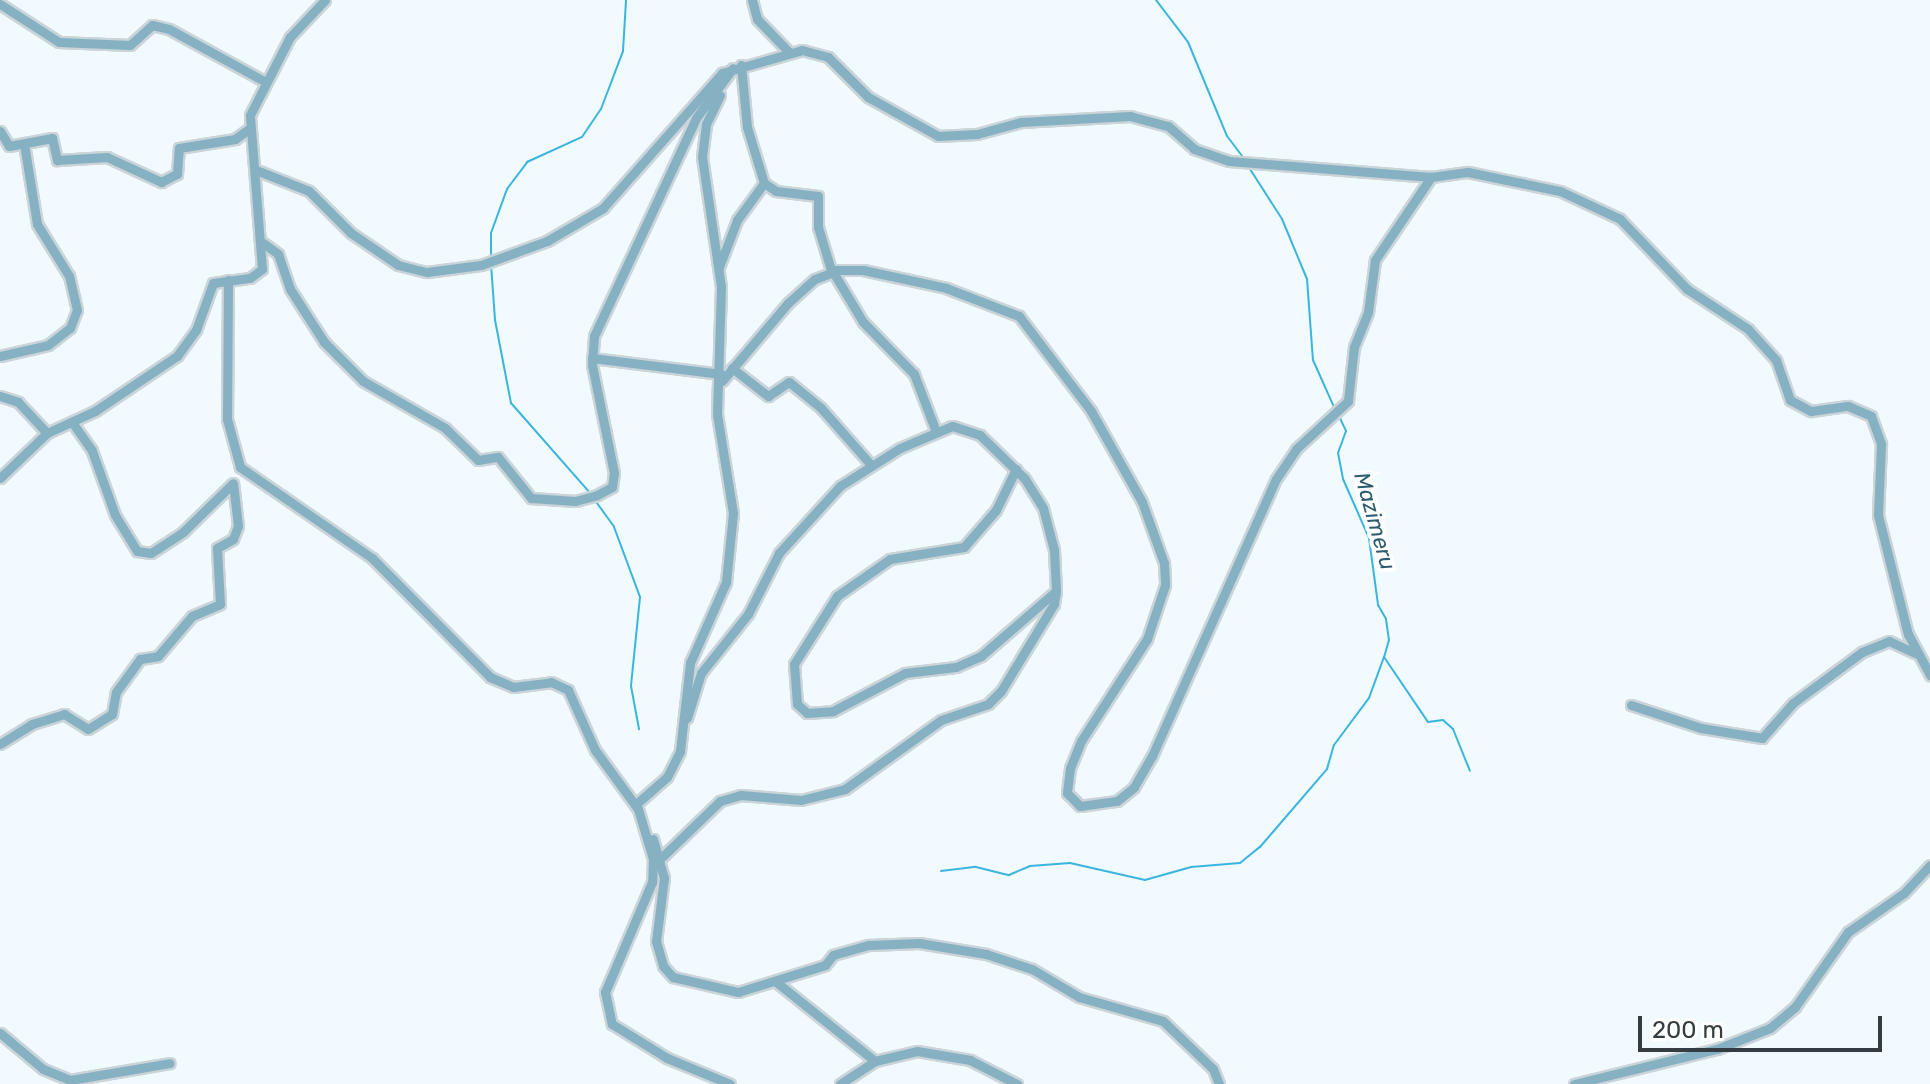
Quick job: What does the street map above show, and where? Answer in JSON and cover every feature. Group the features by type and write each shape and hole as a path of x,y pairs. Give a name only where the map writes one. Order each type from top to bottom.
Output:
{"street":[{"path":"0,478 47,433 72,422 177,356 196,330 213,283 257,274 266,260 249,129 264,81 290,37 325,0"},
{"path":"752,0 757,19 789,52"},
{"path":"0,4 59,42 130,45 152,25 169,29 264,81"},
{"path":"256,170 309,191 351,233 398,265 427,272 481,265 555,237 603,208 705,87 737,66 789,52 828,57 868,97 938,136 977,134 1021,122 1130,116 1168,126 1194,149 1217,158 1431,177 1468,172 1591,203 1639,234 1687,289 1748,329 1776,360 1790,400 1811,411 1848,406 1871,416 1881,444 1878,515 1918,655 1930,675"},
{"path":"737,66 747,127 764,183 776,191 818,196 818,227 833,272 858,315 914,374 935,429"},
{"path":"687,718 690,663 724,591 733,513 718,425 718,270 703,192 702,142 713,108 737,66"},
{"path":"263,243 278,254 290,289 341,360 391,400 445,428 478,460 498,457 531,498 575,501 612,487 592,358 605,306 696,118 737,66"},
{"path":"0,131 6,145 52,138 57,160 107,157 161,182 177,174 179,148 235,139 249,129"},
{"path":"0,356 48,345 70,328 77,310 69,276 37,224 24,144"},
{"path":"592,358 720,378 788,303 815,279 833,272 888,274 984,300 1019,316 1091,411 1142,502 1164,563 1165,585 1147,639 1081,741 1065,784 1080,806 1100,807 1134,787 1152,756 1276,479 1296,449 1348,401 1352,358 1368,312 1375,260 1431,177"},
{"path":"718,270 737,220 764,183"},
{"path":"228,280 227,419 244,470 372,558 450,642 496,681 513,687 551,682 565,687 595,750 635,805 661,858 664,887 656,941 667,972 690,984 734,992 775,981 869,945 919,943 986,954 1032,969 1079,997 1163,1021 1213,1069 1219,1084"},
{"path":"732,368 766,395 789,382 821,408 871,465"},
{"path":"0,396 18,402 47,433"},
{"path":"72,422 92,451 124,536 137,551 151,553 183,532 244,470"},
{"path":"635,805 671,771 701,673 740,626 788,541 828,496 871,465 935,429 970,429 1016,469 1043,508 1054,550 1056,591 1054,604 1012,675 988,704 941,720 845,789 801,800 741,795 720,801 661,858"},
{"path":"1016,469 996,510 964,547 890,559 837,596 794,664 797,704 807,713 833,711 905,673 956,667 981,656 1031,618 1056,591"},
{"path":"0,744 32,724 64,714 88,729 112,714 116,692 140,659 158,656 192,616 220,604 217,548 233,539 238,526 233,483"},
{"path":"1631,705 1701,728 1762,738 1793,703 1869,648 1897,641 1918,655"},
{"path":"648,833 654,876 605,992 606,1008 612,1024 627,1036 730,1084"},
{"path":"1574,1084 1717,1049 1770,1028 1795,1007 1848,932 1904,893 1930,865"},
{"path":"775,981 875,1061"},
{"path":"0,1033 43,1069 70,1080 170,1063"},
{"path":"840,1084 875,1061 917,1051 945,1054 983,1064 1017,1084"}],"waterway":[{"path":"491,258 491,233 507,189 527,162 582,137 601,109 623,51 626,0"},
{"name":"Mazimeru","path":"1156,0 1188,42 1227,136 1243,157"},
{"name":"Mazimeru","path":"1248,166 1282,219 1307,279 1313,360 1334,407"},
{"path":"491,264 495,320 511,403 591,494"},
{"name":"Mazimeru","path":"1339,416 1346,431 1338,453 1343,479 1369,538 1378,605 1386,619 1389,640 1384,657 1428,722 1443,720 1453,729 1470,771"},
{"path":"594,499 614,527 640,597 631,686 639,729"},
{"path":"941,871 976,867 1009,875 1030,866 1070,863 1145,880 1191,867 1240,863 1260,847 1327,769 1334,745 1369,698 1384,657"}]}
